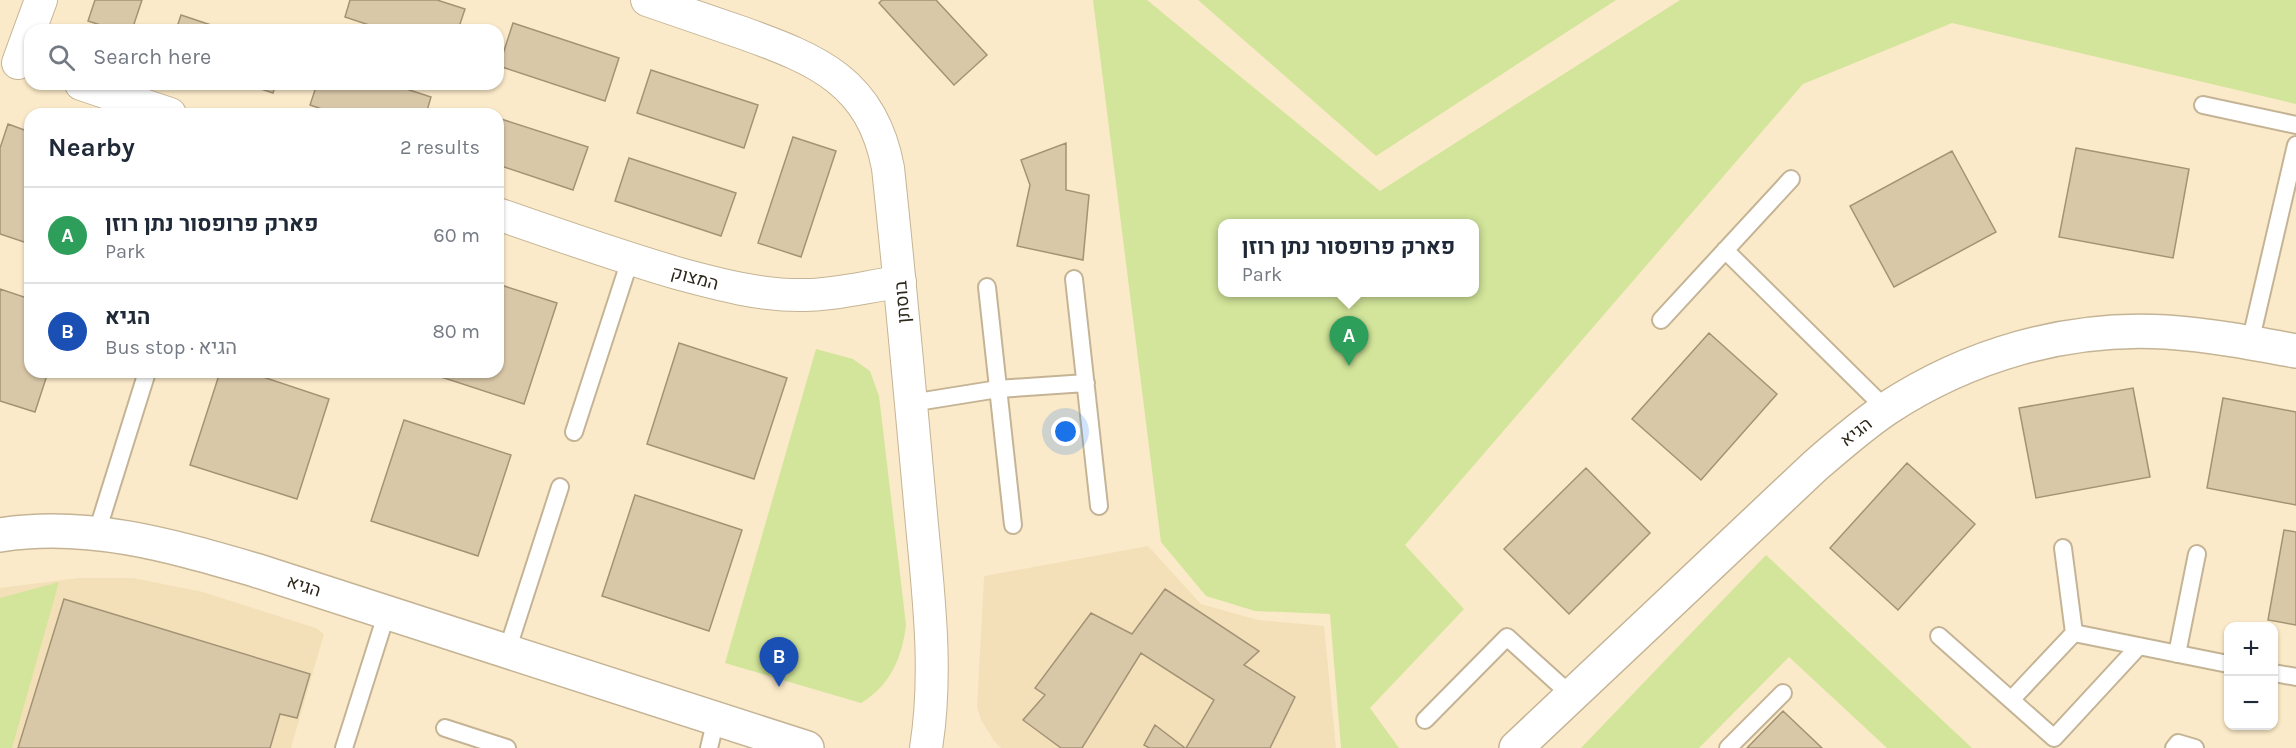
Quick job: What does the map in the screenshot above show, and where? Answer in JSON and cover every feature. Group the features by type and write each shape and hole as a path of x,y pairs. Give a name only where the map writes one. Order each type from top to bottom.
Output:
{"street":[{"path":"32,24 41,0"},
{"name":"בוסתן","path":"647,0 801,55 820,66 851,90 872,118 885,151 900,282 931,650 931,702 926,748"},
{"path":"16,62 24,44"},
{"path":"99,90 152,108"},
{"name":"המצוק","path":"504,216 630,260 720,285 788,295 835,293 900,282"},
{"name":"הגיא","path":"1516,748 1815,466 1850,435 1886,409 1923,387 1961,368 2000,354 2040,343 2121,332 2207,335 2296,351"},
{"name":"הגיא","path":"0,535 25,531 97,532 201,555 507,651 713,734 807,748"}],"lane":[{"path":"2203,105 2296,125"},
{"path":"2250,343 2296,145"},
{"path":"1661,320 1791,180"},
{"path":"1725,250 1886,409"},
{"path":"574,432 630,260"},
{"path":"1074,279 1099,506"},
{"path":"987,287 1013,525"},
{"path":"97,532 145,378"},
{"path":"911,403 998,389 1086,383"},
{"path":"507,651 560,487"},
{"path":"2063,548 2074,633"},
{"path":"2177,654 2197,554"},
{"path":"344,748 387,612"},
{"path":"2074,633 2224,663"},
{"path":"2011,700 2074,633"},
{"path":"1939,636 2054,738 2139,646"},
{"path":"1425,720 1507,638 1572,696"},
{"path":"2278,674 2296,677"},
{"path":"1728,748 1784,693"},
{"path":"445,728 507,748"},
{"path":"2174,748 2178,742 2195,748"}],"shaded area":[{"path":"1148,546 1201,604 1258,620 1324,626 1336,748 1001,748 994,741 981,720 977,707 984,576"},
{"path":"78,578 133,578 203,592 316,628 324,634 291,748 0,748 0,588"}],"green space":[{"path":"1093,0 1147,0 1380,191 1680,0 2296,0 2296,104 1952,23 1803,84 1405,545 1464,609 1370,708 1399,748 1341,748 1330,614 1255,611 1206,596 1161,542"},
{"path":"1198,0 1616,0 1376,156"},
{"path":"816,349 853,359 870,371 879,396 906,625 898,660 893,670 880,688 861,703 725,663"},
{"path":"1766,555 1972,748 1887,748 1789,657 1699,748 1581,748"},
{"path":"59,582 12,748 0,748 0,598"}],"building":[{"path":"95,0 142,0 134,24 97,24 88,21"},
{"path":"350,0 437,0 465,9 460,24 366,24 345,17"},
{"path":"882,0 936,0 987,55 954,85 879,3"},
{"path":"181,15 208,24 178,24"},
{"path":"513,23 619,58 605,101 504,68 504,51"},
{"path":"651,70 758,105 744,148 637,113"},
{"path":"315,90 409,90 431,97 428,108 319,108 310,105"},
{"path":"504,120 588,147 573,190 504,167"},
{"path":"8,124 24,130 24,242 0,234 0,148"},
{"path":"793,137 836,151 801,257 758,243"},
{"path":"1066,143 1066,190 1089,195 1083,260 1017,246 1030,185 1021,160"},
{"path":"2076,148 2189,169 2173,258 2059,237"},
{"path":"1952,151 1996,232 1894,287 1850,206"},
{"path":"629,158 736,193 721,236 615,201"},
{"path":"504,286 557,303 524,404 444,378 504,378"},
{"path":"0,289 24,297 24,378 46,378 35,412 0,401"},
{"path":"1709,333 1777,394 1701,480 1632,419"},
{"path":"679,343 787,378 754,479 647,444"},
{"path":"218,378 266,378 329,399 297,499 190,465"},
{"path":"2133,388 2150,477 2036,498 2019,408"},
{"path":"2223,398 2296,412 2296,505 2207,488"},
{"path":"404,420 511,455 478,556 371,521"},
{"path":"1907,463 1975,524 1898,610 1830,548"},
{"path":"1586,468 1650,533 1569,614 1504,549"},
{"path":"635,495 742,530 709,631 602,596"},
{"path":"2284,530 2296,532 2296,625 2268,620"},
{"path":"1165,589 1259,651 1244,665 1295,697 1270,748 1186,748 1214,700 1141,653 1082,748 1061,748 1023,720 1045,695 1035,688 1091,613 1132,634"},
{"path":"64,599 310,674 297,718 280,714 270,748 18,748"},
{"path":"1783,711 1822,748 1747,748"},
{"path":"1155,725 1185,748 1149,748 1144,745"}],"place":[{"name":"פארק פרופסור נתן רוזן","path":"1349,366"},
{"name":"הגיא","path":"779,687"}]}
